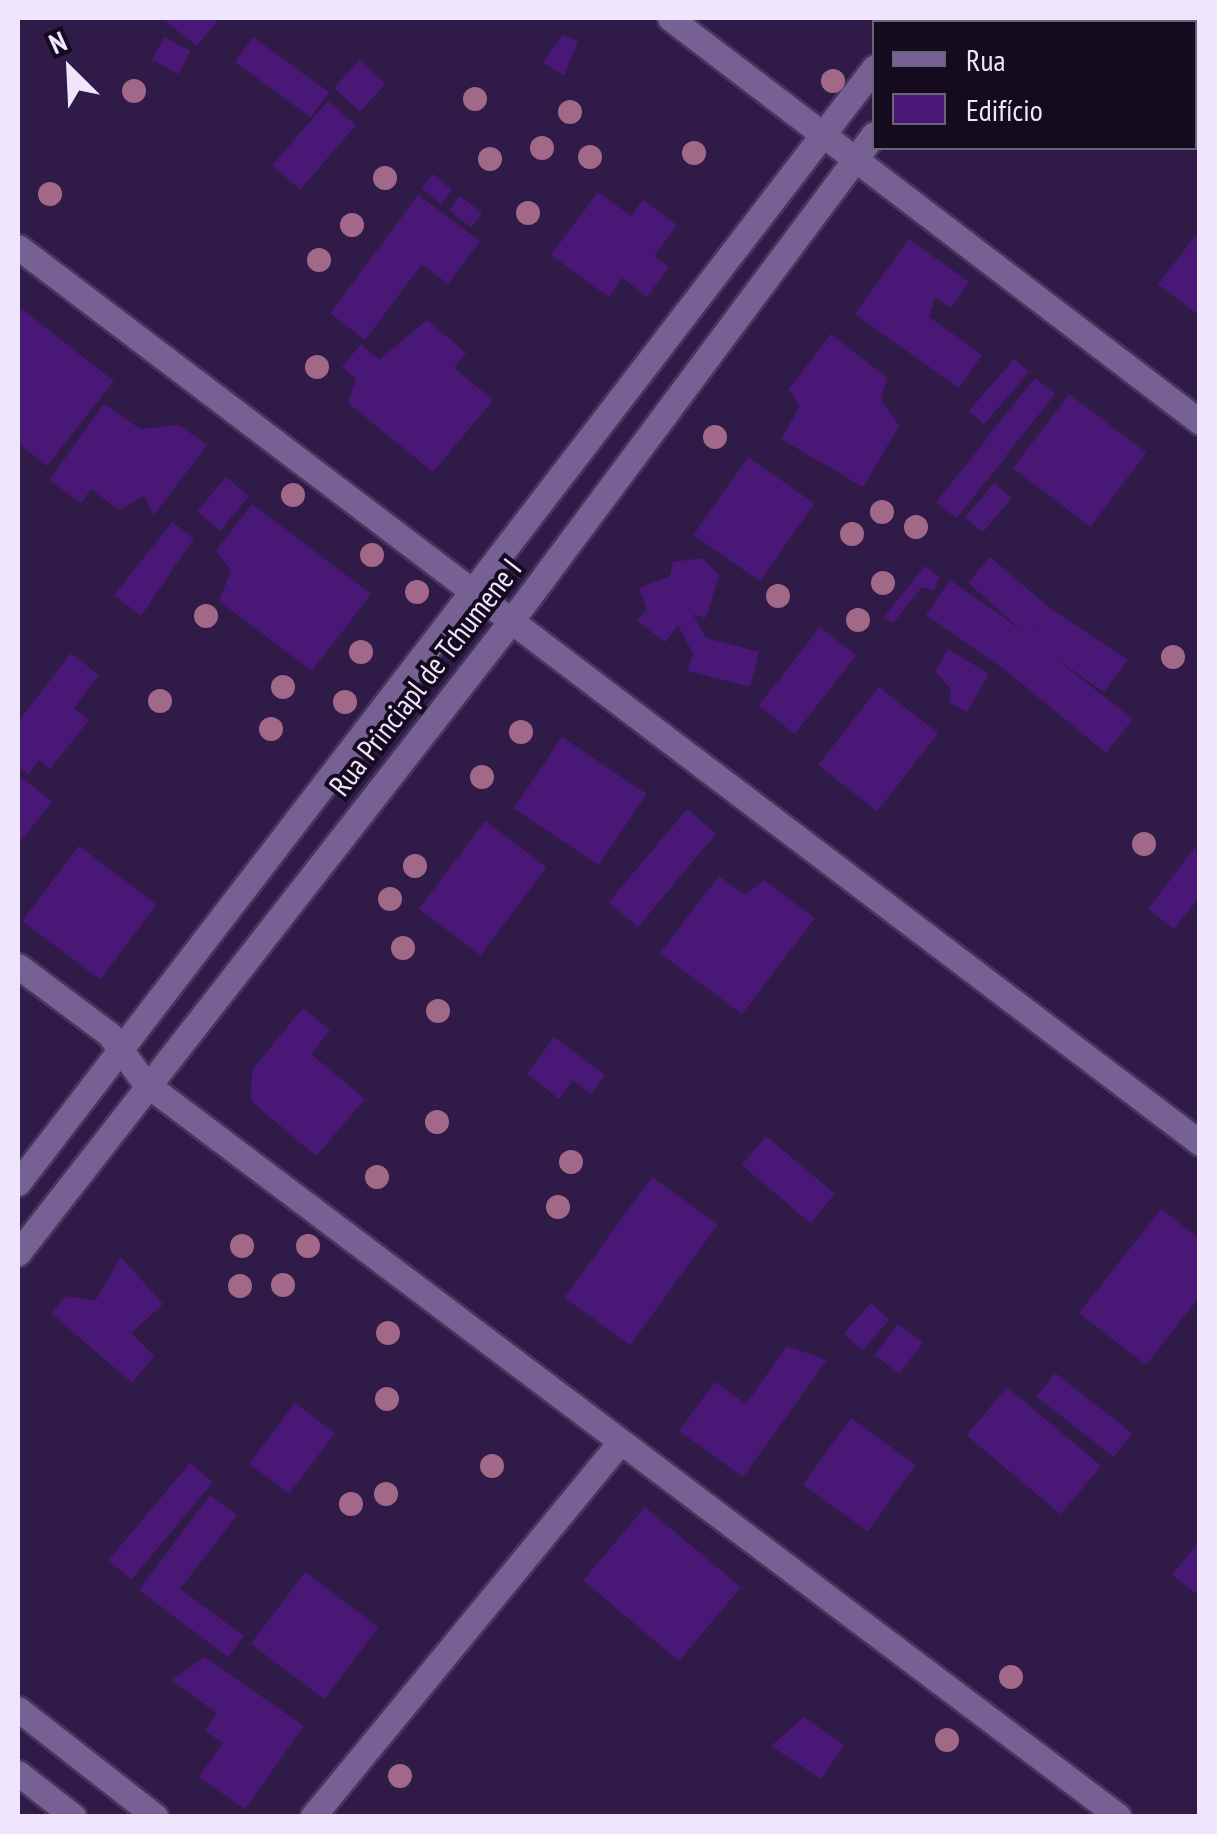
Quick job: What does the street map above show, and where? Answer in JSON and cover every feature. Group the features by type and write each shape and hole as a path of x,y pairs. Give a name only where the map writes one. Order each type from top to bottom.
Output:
{"street":[{"path":"670,18 1200,422"},
{"name":"Rua Princiapl de Tchumene I","path":"18,1184 872,71"},
{"name":"Rua Princiapl de Tchumene I","path":"18,1253 145,1083 512,621 872,137"},
{"path":"18,246 1200,1142"},
{"path":"18,966 120,1051 145,1083 617,1446 1118,1816"},
{"path":"313,1816 617,1446"},
{"path":"18,1709 155,1816"},
{"path":"18,1773 73,1816"}],"building":[{"path":"161,18 217,18 219,19 197,46"},
{"path":"563,35 578,41 564,76 543,62"},
{"path":"164,37 190,51 178,74 152,60"},
{"path":"253,37 329,92 311,117 235,62"},
{"path":"360,60 386,84 360,112 334,88"},
{"path":"328,101 356,125 300,189 272,165"},
{"path":"433,174 452,190 441,204 421,188"},
{"path":"598,192 631,216 643,200 677,225 654,256 669,267 647,297 622,278 609,297 551,255"},
{"path":"418,195 480,241 448,284 422,264 365,340 330,313"},
{"path":"460,196 482,213 471,227 449,210"},
{"path":"1200,230 1200,316 1158,284"},
{"path":"909,239 969,282 951,308 935,297 929,317 982,355 959,388 855,314"},
{"path":"18,306 114,381 47,466 18,443"},
{"path":"427,320 466,353 454,368 493,400 433,472 348,403 356,379 342,367 361,344 379,360"},
{"path":"831,334 887,378 881,400 899,426 863,487 781,439 800,406 789,389"},
{"path":"1014,359 1029,372 984,424 969,411"},
{"path":"1035,378 1055,394 1006,455 986,439"},
{"path":"1069,394 1146,452 1090,527 1013,468"},
{"path":"104,404 140,429 179,425 207,445 154,515 144,496 119,510 91,489 81,503 49,480"},
{"path":"987,439 1007,455 956,518 936,502"},
{"path":"748,457 814,503 760,581 694,535"},
{"path":"226,477 249,496 220,531 197,511"},
{"path":"994,483 1012,498 983,532 965,517"},
{"path":"252,504 371,594 312,671 219,601 231,570 216,551"},
{"path":"172,522 194,538 141,616 114,595"},
{"path":"990,557 1051,609 1004,669 926,615 950,580 1024,632 968,583"},
{"path":"702,558 719,575 706,618 693,614 706,638 759,652 750,687 688,671 693,654 678,625 665,642 637,621 647,609 639,588 670,576 673,562"},
{"path":"925,566 939,577 934,591 922,587 893,623 884,617"},
{"path":"1051,609 1128,660 1104,692 1052,656 1133,719 1106,753 1004,669"},
{"path":"820,627 856,655 795,734 758,706"},
{"path":"948,649 989,674 967,712 949,702 951,689 935,671"},
{"path":"71,653 99,675 74,708 89,720 50,769 39,760 28,775 18,766 18,722"},
{"path":"879,687 938,733 877,811 818,765"},
{"path":"562,737 647,794 598,865 514,808"},
{"path":"18,774 52,802 18,844"},
{"path":"687,809 716,833 638,927 609,902"},
{"path":"485,821 546,867 480,955 419,909"},
{"path":"79,846 156,904 100,979 22,921"},
{"path":"1196,846 1200,896 1174,929 1148,909"},
{"path":"719,876 745,895 764,880 815,918 742,1014 660,953"},
{"path":"303,1008 330,1030 311,1054 365,1099 316,1156 251,1101 252,1070"},
{"path":"554,1037 605,1075 591,1094 573,1080 559,1099 527,1074"},
{"path":"766,1136 835,1194 811,1223 742,1165"},
{"path":"652,1177 718,1225 630,1345 564,1298"},
{"path":"1161,1209 1200,1239 1200,1296 1146,1365 1079,1313"},
{"path":"121,1257 163,1304 131,1333 154,1356 132,1383 51,1313 66,1296 95,1301"},
{"path":"871,1303 890,1320 862,1350 844,1333"},
{"path":"898,1324 923,1343 899,1374 875,1355"},
{"path":"787,1346 827,1360 743,1477 679,1431 715,1382 746,1404"},
{"path":"1055,1373 1132,1433 1114,1457 1037,1397"},
{"path":"1007,1387 1101,1466 1061,1514 967,1435"},
{"path":"295,1403 335,1433 289,1494 249,1464"},
{"path":"851,1418 916,1465 868,1531 803,1484"},
{"path":"190,1463 213,1482 131,1580 108,1560"},
{"path":"210,1495 237,1515 180,1589 244,1636 228,1657 139,1590"},
{"path":"645,1507 741,1587 679,1661 583,1581"},
{"path":"1200,1540 1200,1596 1172,1575"},
{"path":"305,1572 378,1627 324,1699 251,1644"},
{"path":"205,1657 304,1726 245,1809 199,1777 223,1743 205,1731 217,1713 171,1680"},
{"path":"804,1717 844,1745 821,1779 771,1746"}]}
